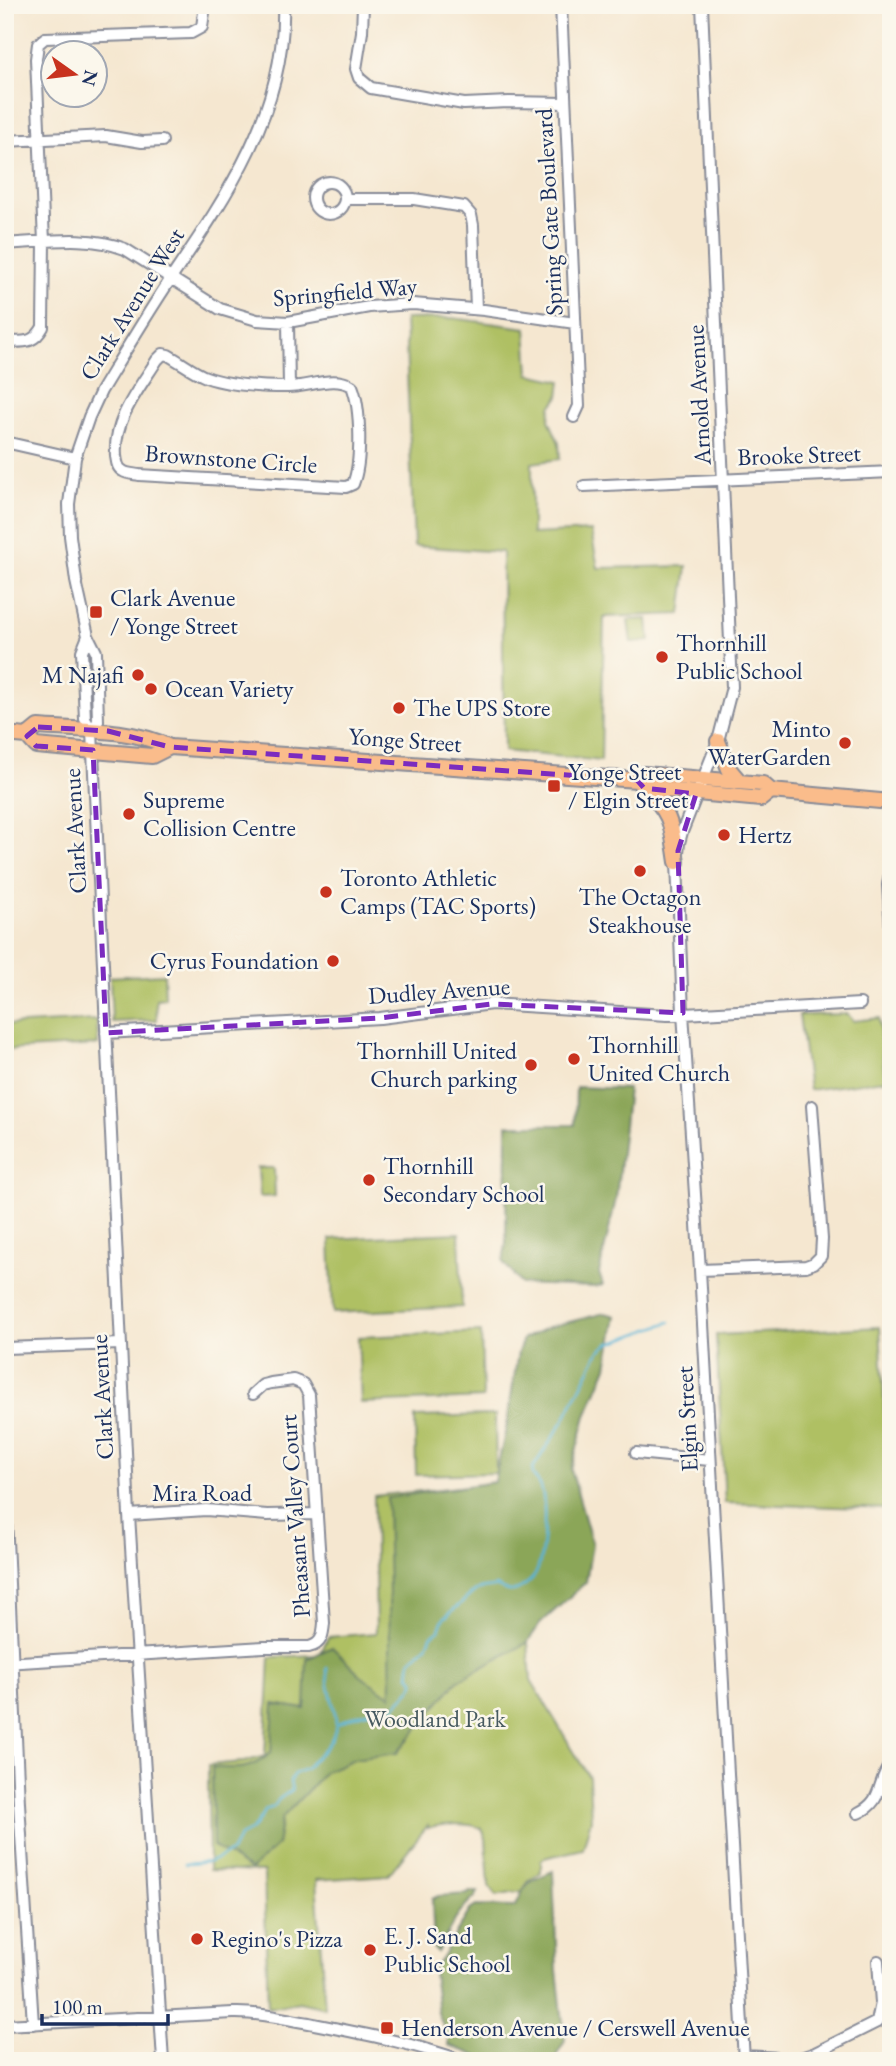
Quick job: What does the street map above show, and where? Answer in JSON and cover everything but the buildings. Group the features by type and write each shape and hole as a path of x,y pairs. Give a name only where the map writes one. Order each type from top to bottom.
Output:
{"main road":[{"name":"Yonge Street","path":"27,736 38,727 108,732 154,739 170,747 640,784 696,794 761,799 771,791"},
{"name":"Yonge Street","path":"5,734 27,736 36,746 152,756 170,747"},
{"path":"718,741 729,769 740,782"},
{"name":"Yonge Street","path":"640,784 643,774 763,784 771,791 891,802"},
{"path":"640,784 666,811 671,824 677,862"}],"street":[{"path":"5,342 30,341 37,338 43,327 44,242 36,59 38,44 45,38 191,33 202,27 205,5"},
{"name":"Clark Avenue West","path":"92,731 98,721 96,652 88,636 70,536 69,503 75,458 101,391 236,177 259,131 270,100 281,52 283,5"},
{"path":"363,5 356,69 359,78 371,88 464,104 565,103"},
{"name":"Spring Gate Boulevard","path":"561,5 579,407 574,417"},
{"name":"Arnold Avenue","path":"702,5 732,687 718,741 703,779"},
{"path":"5,141 106,136 142,142 162,141"},
{"path":"345,199 414,198 464,207 471,215 473,225 476,309"},
{"name":"Springfield Way","path":"5,244 86,240 113,244 220,309 257,320 288,322 369,307 413,304 476,309 575,323"},
{"path":"288,322 289,387"},
{"name":"Brownstone Circle","path":"163,355 168,355 206,377 248,385 289,387 332,381 352,386 357,401 358,438 356,476 352,484 346,487 317,486 139,475 122,471 117,465 117,435 123,415 157,360 163,355"},
{"path":"5,442 75,458"},
{"name":"Brooke Street","path":"584,486 891,472"},
{"name":"Clark Avenue","path":"92,731 129,1515 163,2061"},
{"name":"Elgin Street","path":"703,779 682,832 677,862 683,1013 744,2058"},
{"path":"891,877 888,904 891,931"},
{"name":"Dudley Avenue","path":"106,1033 380,1018 492,1004 667,1015 860,1004"},
{"path":"700,1270 806,1266 821,1256 812,1106"},
{"path":"5,1348 121,1344"},
{"name":"Pheasant Valley Court","path":"137,1655 309,1647 322,1639 324,1623 307,1390 303,1384 293,1380 263,1385 253,1394"},
{"path":"636,1453 710,1460"},
{"path":"5,1496 9,1663 33,2024"},
{"name":"Mira Road","path":"129,1515 206,1510 267,1515 317,1514"},
{"path":"9,1663 137,1655"},
{"path":"858,1813 872,1805 876,1799 891,1763"},
{"path":"744,2058 798,2059 877,2022 881,2003 878,1961"},
{"path":"5,2025 259,2014 431,2050 463,2061"}],"highlighted area":[{"path":"38,727 108,731 170,747 637,780 644,788 696,794 678,851 683,1013 492,1004 380,1018 106,1033 93,750 36,746 27,736"}],"green space":[{"path":"452,318 526,328 529,374 561,381 559,396 551,407 549,420 559,443 560,459 532,463 532,534 591,531 598,568 687,566 681,614 604,617 601,761 504,751 502,552 414,546 405,319"},
{"path":"648,619 650,641 631,642 628,620"},
{"path":"164,974 165,998 156,999 157,1020 112,1022 110,977"},
{"path":"848,1014 853,1021 879,1018 885,1080 809,1090 799,1015"},
{"path":"97,1020 98,1045 5,1050 5,1025"},
{"path":"576,1087 628,1089 616,1199 599,1273 603,1285 521,1284 503,1262 506,1244 507,1125 575,1125"},
{"path":"258,1168 274,1168 275,1196 260,1197"},
{"path":"459,1233 462,1307 333,1313 330,1239"},
{"path":"605,1313 616,1316 607,1367 586,1416 571,1469 592,1544 586,1582 540,1624 527,1643 457,1681 397,1753 354,1759 326,1771 282,1818 277,1845 251,1870 213,1846 212,1767 251,1766 271,1752 274,1704 305,1709 307,1659 332,1647 365,1679 391,1696 387,1498 494,1482 507,1424 518,1352 523,1339 549,1327"},
{"path":"880,1327 890,1509 725,1503 716,1335"},
{"path":"481,1332 483,1398 361,1403 358,1337"},
{"path":"495,1415 496,1473 416,1475 415,1417"},
{"name":"Woodland Park","path":"515,1481 531,1680 589,1777 591,1819 583,1849 544,1858 541,1861 541,1872 529,1881 522,1891 496,1896 489,1886 486,1838 482,1829 463,1825 428,1828 428,1825 388,1875 316,1880 325,2008 299,2002 268,2008 264,1872 209,1870 208,1765 244,1762 265,1756 270,1657 320,1655 328,1637 376,1633 374,1496"},
{"path":"553,1871 557,1970 565,2041 553,2061 490,2061 448,2045 438,2013 433,1972 470,1910 476,1906 514,1907 529,1884"},
{"path":"478,1892 459,1913 437,1952 434,1949 432,1899"}],"waterway":[{"path":"337,1724 369,1711 391,1711 414,1684 409,1675 411,1660 427,1646 431,1636 439,1630 443,1619 475,1591 496,1586 514,1591 533,1578 541,1555 544,1517 543,1495 533,1468 564,1420 599,1351 608,1344 670,1322"},
{"path":"185,1864 210,1862 231,1852 240,1836 252,1830 266,1810 292,1790 290,1781 293,1775 307,1768 326,1748 336,1727 327,1668"}],"place":[{"name":"Clark Avenue / Yonge Street","path":"96,612"},
{"name":"Thornhill Public School","path":"662,657"},
{"name":"M Najafi","path":"138,675"},
{"name":"Ocean Variety","path":"151,689"},
{"name":"The UPS Store","path":"399,708"},
{"name":"Minto WaterGarden","path":"845,743"},
{"name":"Yonge Street / Elgin Street","path":"554,786"},
{"name":"Supreme Collision Centre","path":"129,814"},
{"name":"Hertz","path":"724,835"},
{"name":"The Octagon Steakhouse","path":"640,871"},
{"name":"Toronto Athletic Camps (TAC Sports)","path":"326,892"},
{"name":"Cyrus Foundation","path":"333,961"},
{"name":"Thornhill United Church","path":"574,1059"},
{"name":"Thornhill United Church parking","path":"531,1065"},
{"name":"Thornhill Secondary School","path":"369,1180"},
{"name":"Regino's Pizza","path":"197,1939"},
{"name":"E. J. Sand Public School","path":"370,1950"},
{"name":"Henderson Avenue / Cerswell Avenue","path":"387,2028"}]}
